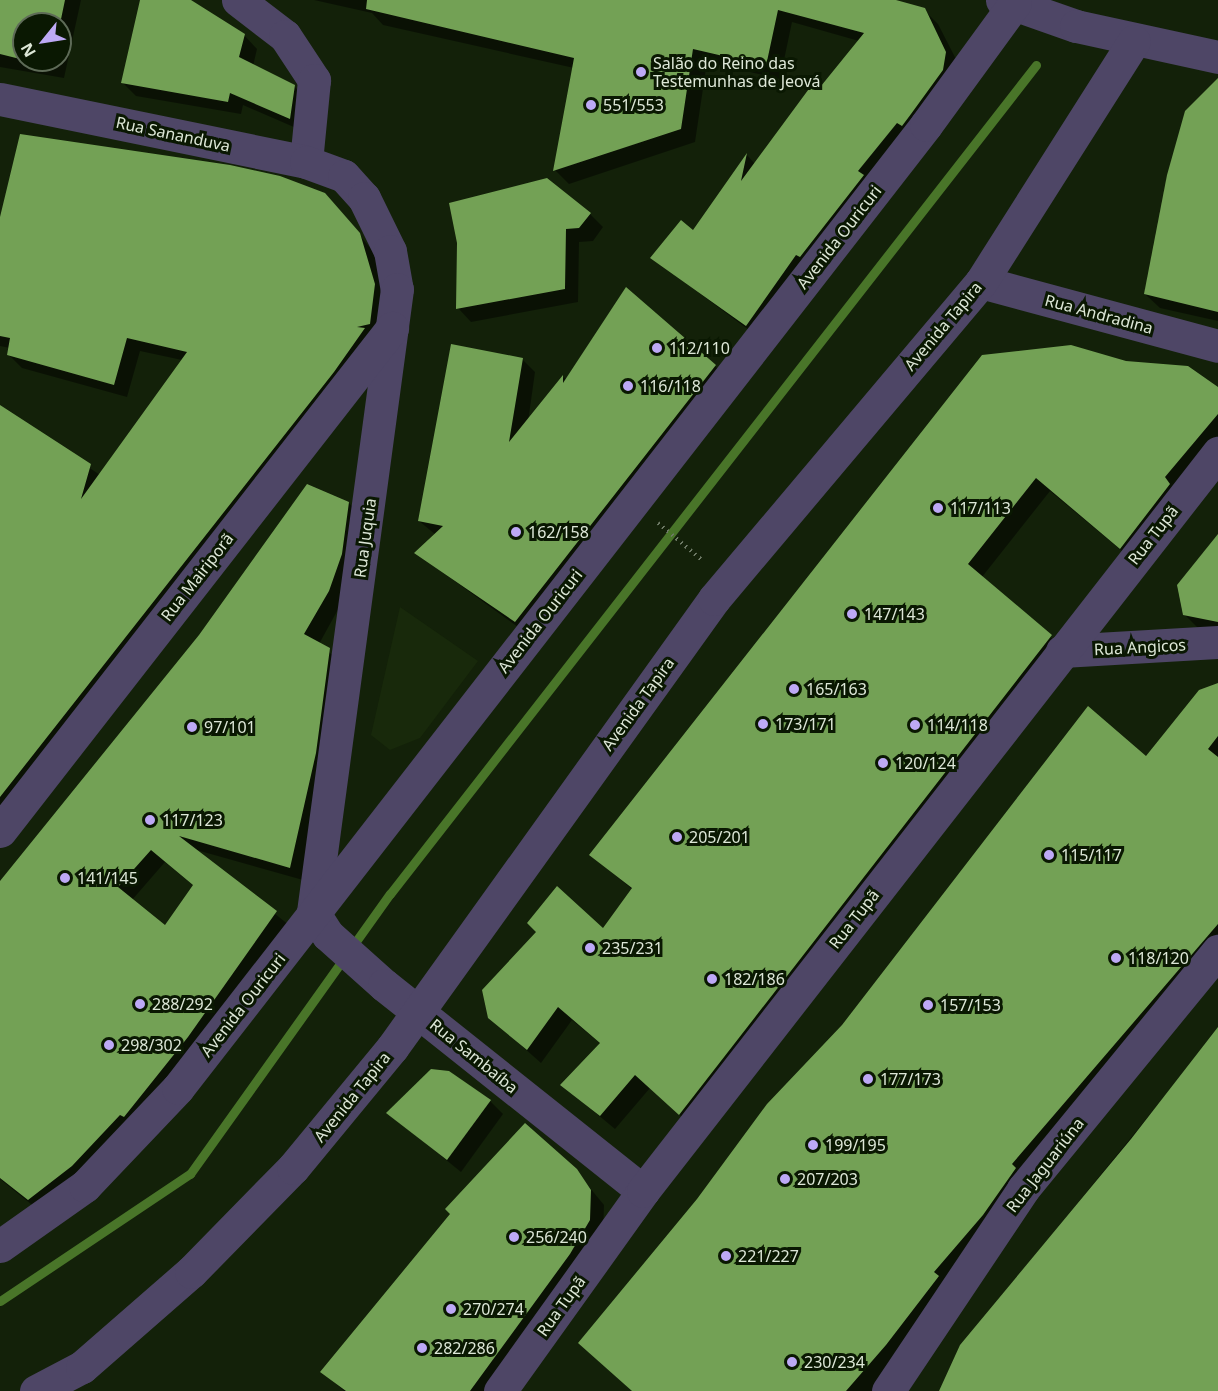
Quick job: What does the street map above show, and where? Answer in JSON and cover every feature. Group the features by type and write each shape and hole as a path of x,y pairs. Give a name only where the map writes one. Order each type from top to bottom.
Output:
{"street":[{"path":"238,0 285,36 314,80 306,162"},
{"name":"Avenida Ouricuri","path":"0,1246 86,1186 178,1088 320,923 926,125 1008,1 1049,8"},
{"path":"1049,8 1134,41 1218,57"},
{"name":"Avenida Tapira","path":"36,1391 82,1366 191,1272 293,1168 418,1012 714,599 981,282 1134,41"},
{"name":"Rua Sananduva","path":"0,99 306,162 344,176"},
{"name":"Rua Juquia","path":"320,923 398,290 390,250 364,198 344,176"},
{"name":"Rua Andradina","path":"981,282 1218,346"},
{"name":"Rua Mairiporã","path":"0,831 395,324"},
{"name":"Rua Tupã","path":"500,1391 643,1191 1218,453"},
{"name":"Rua Angicos","path":"1062,651 1218,642"},
{"name":"Rua Sambaíba","path":"320,923 384,985 643,1191"},
{"name":"Rua Jaguariúna","path":"888,1391 1023,1189 1218,951"}],"path":[{"path":"651,517 708,565"}],"shaded area":[{"path":"400,607 478,661 420,738 390,750 371,735"}],"building":[{"path":"0,0 65,0 62,12 12,12 12,57 0,54"},
{"path":"140,0 191,0 245,34 239,57 295,85 290,119 230,93 228,102 121,83"},
{"path":"367,0 896,0 925,8 946,52 943,70 911,114 902,126 897,123 858,171 864,175 800,257 796,255 746,326 650,258 681,220 693,230 747,153 741,181 814,82 821,86 864,33 778,10 766,66 693,49 681,129 553,171 574,58 366,9"},
{"path":"1218,78 1218,312 1144,294 1167,175 1185,111"},
{"path":"20,134 230,165 280,176 325,193 360,233 375,284 370,324 357,327 365,328 334,372 0,797 0,405 91,464 81,499 187,352 127,338 114,385 7,355 10,338 0,336 0,217"},
{"path":"547,178 591,213 579,228 566,229 565,289 456,309 457,243 449,203"},
{"path":"626,287 716,365 515,622 414,553 443,526 418,521 451,344 523,358 509,442 563,375 563,383"},
{"path":"1071,345 1126,361 1188,366 1218,387 1218,414 1165,477 1170,484 1120,549 1036,478 968,564 1052,635 679,1115 635,1075 600,1116 560,1085 600,1043 558,1007 527,1050 488,1018 482,990 536,932 527,923 557,886 603,928 632,888 589,855 982,355"},
{"path":"307,484 349,502 342,554 329,591 304,634 330,648 316,753 290,868 179,836 277,911 188,1037 124,1117 120,1115 72,1166 28,1200 0,1178 0,881 199,635","holes":["151,850 193,885 165,925 118,887"]},
{"path":"1218,534 1218,622 1183,615 1177,585"},
{"path":"1218,683 1218,736 1208,749 1218,757 1218,924 1012,1164 1016,1168 983,1215 934,1272 939,1276 886,1345 846,1391 632,1391 578,1343 697,1199 767,1104 842,1025 1088,706 1146,756 1199,690"},
{"path":"1218,1027 1218,1391 939,1391 960,1345 1131,1139"},
{"path":"431,1069 449,1071 491,1100 447,1160 386,1113"},
{"path":"525,1123 577,1169 591,1190 590,1220 570,1254 470,1391 346,1391 320,1372 450,1214 445,1209"}],"waterway":[{"path":"0,1301 190,1174 390,894 1036,65"}],"place":[{"name":"Salão do Reino das Testemunhas de Jeová","path":"641,72"},
{"name":"551/553","path":"591,105"},
{"name":"112/110","path":"657,348"},
{"name":"116/118","path":"628,386"},
{"name":"117/113","path":"938,508"},
{"name":"162/158","path":"516,532"},
{"name":"147/143","path":"852,614"},
{"name":"165/163","path":"794,689"},
{"name":"173/171","path":"763,724"},
{"name":"114/118","path":"915,725"},
{"name":"97/101","path":"192,727"},
{"name":"120/124","path":"883,763"},
{"name":"117/123","path":"150,820"},
{"name":"205/201","path":"677,837"},
{"name":"115/117","path":"1049,855"},
{"name":"141/145","path":"65,878"},
{"name":"235/231","path":"590,948"},
{"name":"118/120","path":"1116,958"},
{"name":"182/186","path":"712,979"},
{"name":"288/292","path":"140,1004"},
{"name":"157/153","path":"928,1005"},
{"name":"298/302","path":"109,1045"},
{"name":"177/173","path":"868,1079"},
{"name":"199/195","path":"813,1145"},
{"name":"207/203","path":"785,1179"},
{"name":"256/240","path":"514,1237"},
{"name":"221/227","path":"726,1256"},
{"name":"270/274","path":"451,1309"},
{"name":"282/286","path":"422,1348"},
{"name":"230/234","path":"792,1362"}]}
